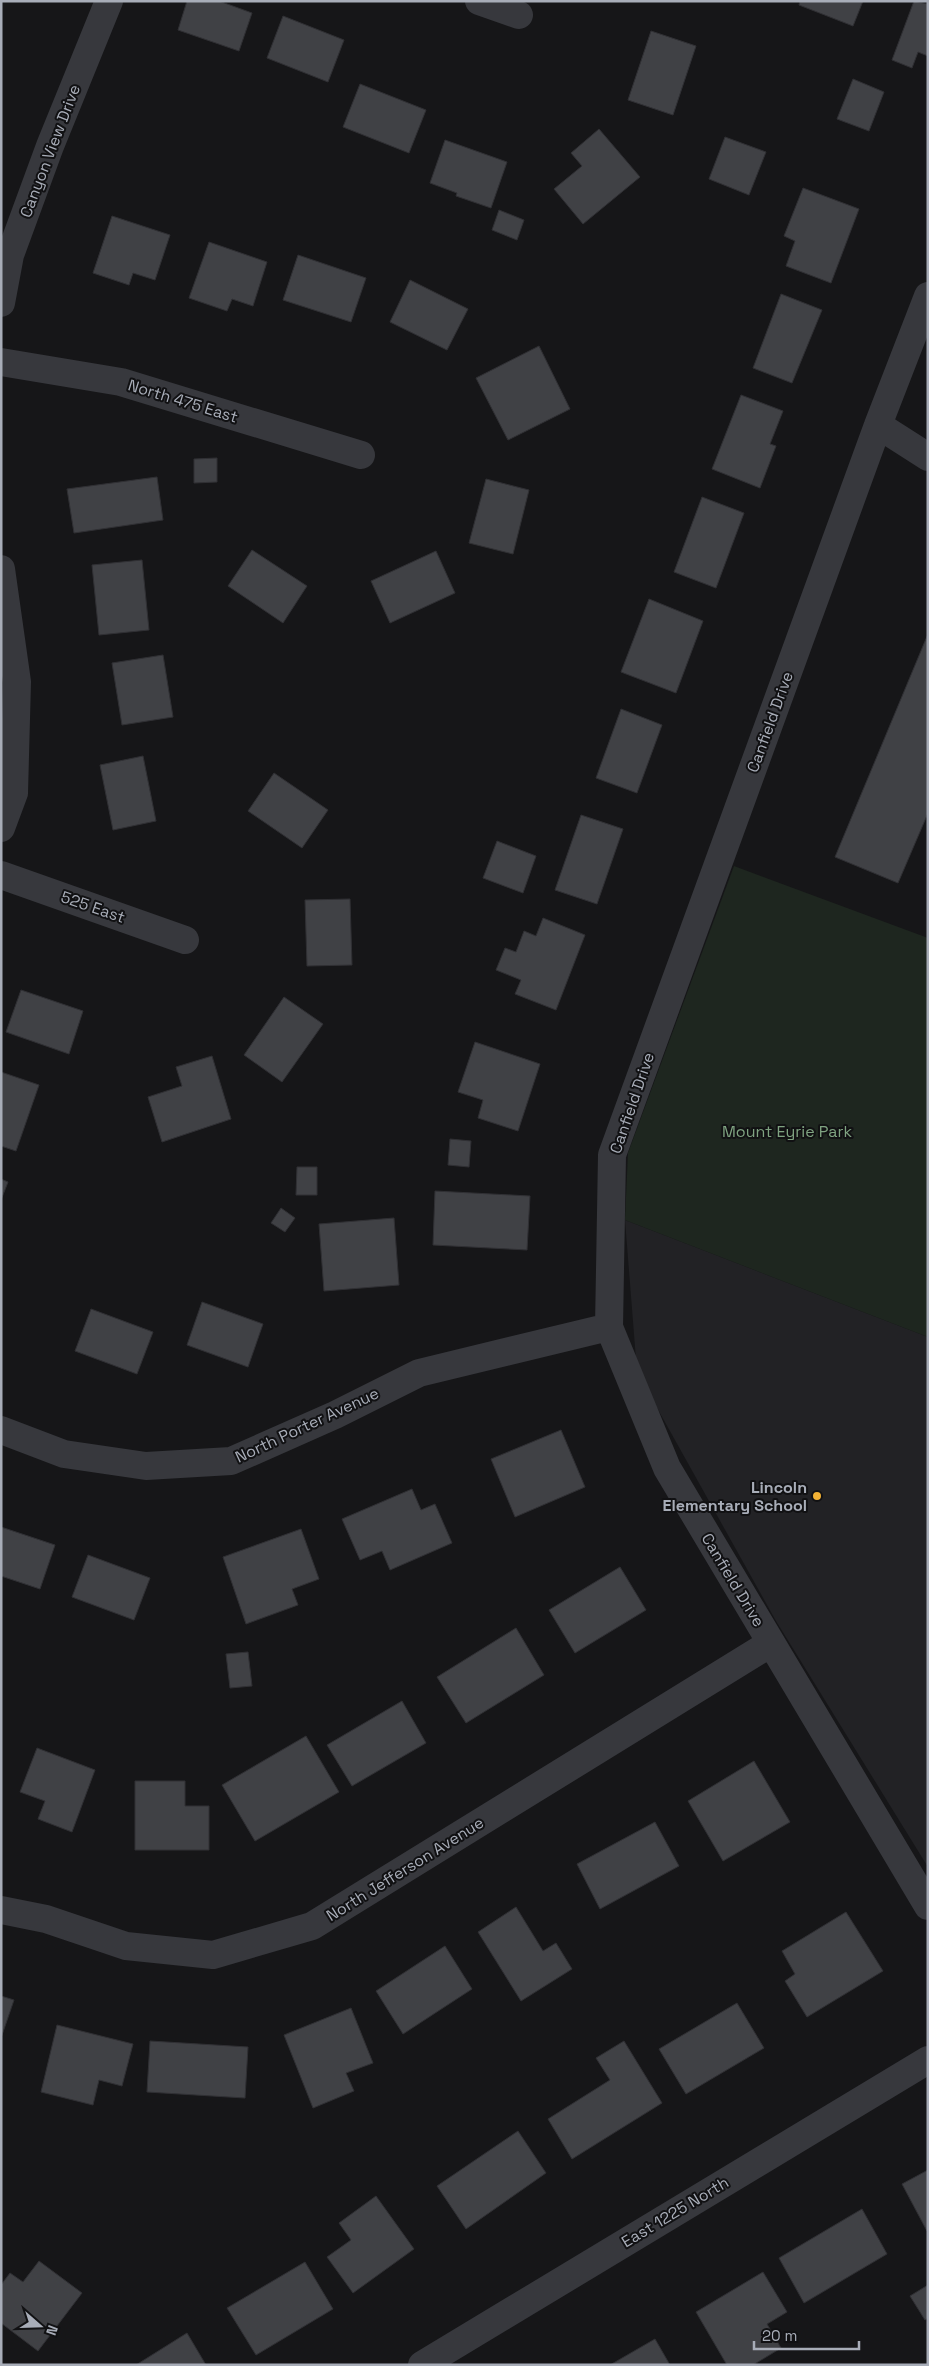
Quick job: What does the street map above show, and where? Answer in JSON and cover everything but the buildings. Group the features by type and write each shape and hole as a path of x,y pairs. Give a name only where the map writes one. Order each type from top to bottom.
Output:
{"street":[{"name":"Canyon View Drive","path":"1,303 10,255 50,146 109,1"},
{"path":"479,1 519,16"},
{"name":"Canfield Drive","path":"928,296 878,425 612,1155 609,1327 667,1468 928,1906"},
{"name":"North 475 East","path":"1,362 121,382 361,455"},
{"path":"878,425 928,457"},
{"path":"1,569 17,682 14,793 1,828"},
{"name":"525 East","path":"1,875 185,940"},
{"name":"North Porter Avenue","path":"1,1430 64,1454 146,1466 232,1461 335,1415 419,1373 609,1327"},
{"name":"North Jefferson Avenue","path":"1,1910 46,1919 126,1946 213,1954 312,1926 771,1643"},
{"name":"East 1225 North","path":"422,2365 928,2060"}],"shaded area":[{"name":"Lincoln Elementary School","path":"625,1220 928,1337 928,1867 776,1621 637,1372"}],"green space":[{"name":"Mount Eyrie Park","path":"734,866 928,938 928,1337 625,1220 628,1153"}],"place":[{"name":"Lincoln Elementary School","path":"817,1496"}]}
